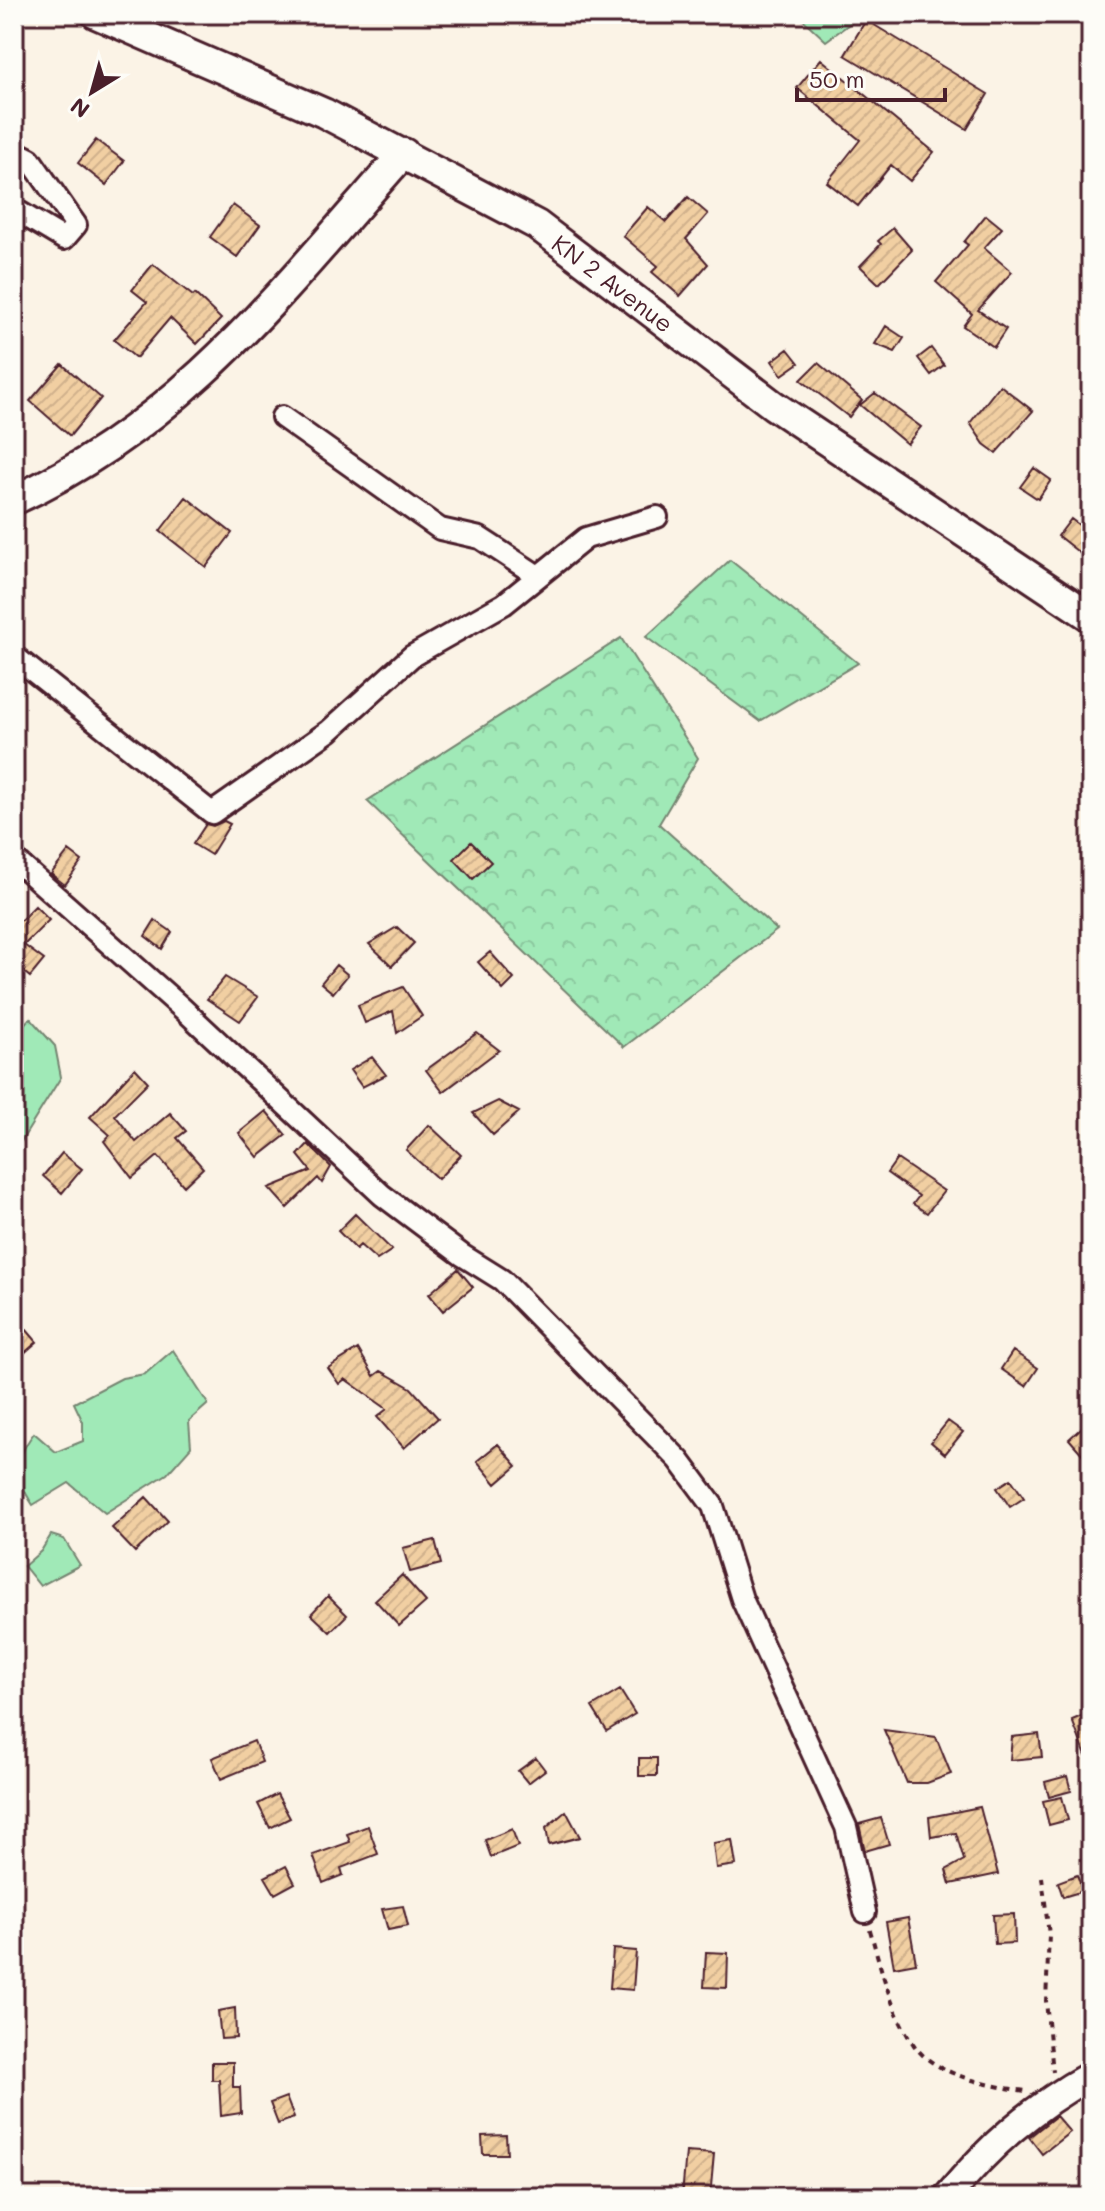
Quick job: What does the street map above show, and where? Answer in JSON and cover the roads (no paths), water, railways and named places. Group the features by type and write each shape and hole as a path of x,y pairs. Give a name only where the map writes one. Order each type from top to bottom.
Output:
{"main road":[{"name":"KN 2 Avenue","path":"96,14 324,113 537,225 773,405 1091,617"},
{"path":"14,500 136,428 186,390 234,344 404,153"}],"street":[{"path":"14,151 30,159 76,225 64,239 14,209"},
{"path":"282,417 440,529 480,538 538,576"},
{"path":"14,656 212,813 329,731 412,656 504,604 586,538 657,517"},
{"path":"14,859 182,1008 382,1195 462,1255 502,1280 679,1460 713,1506 742,1599 846,1827 865,1912"},
{"path":"947,2197 984,2151 1056,2095 1091,2075"}]}
